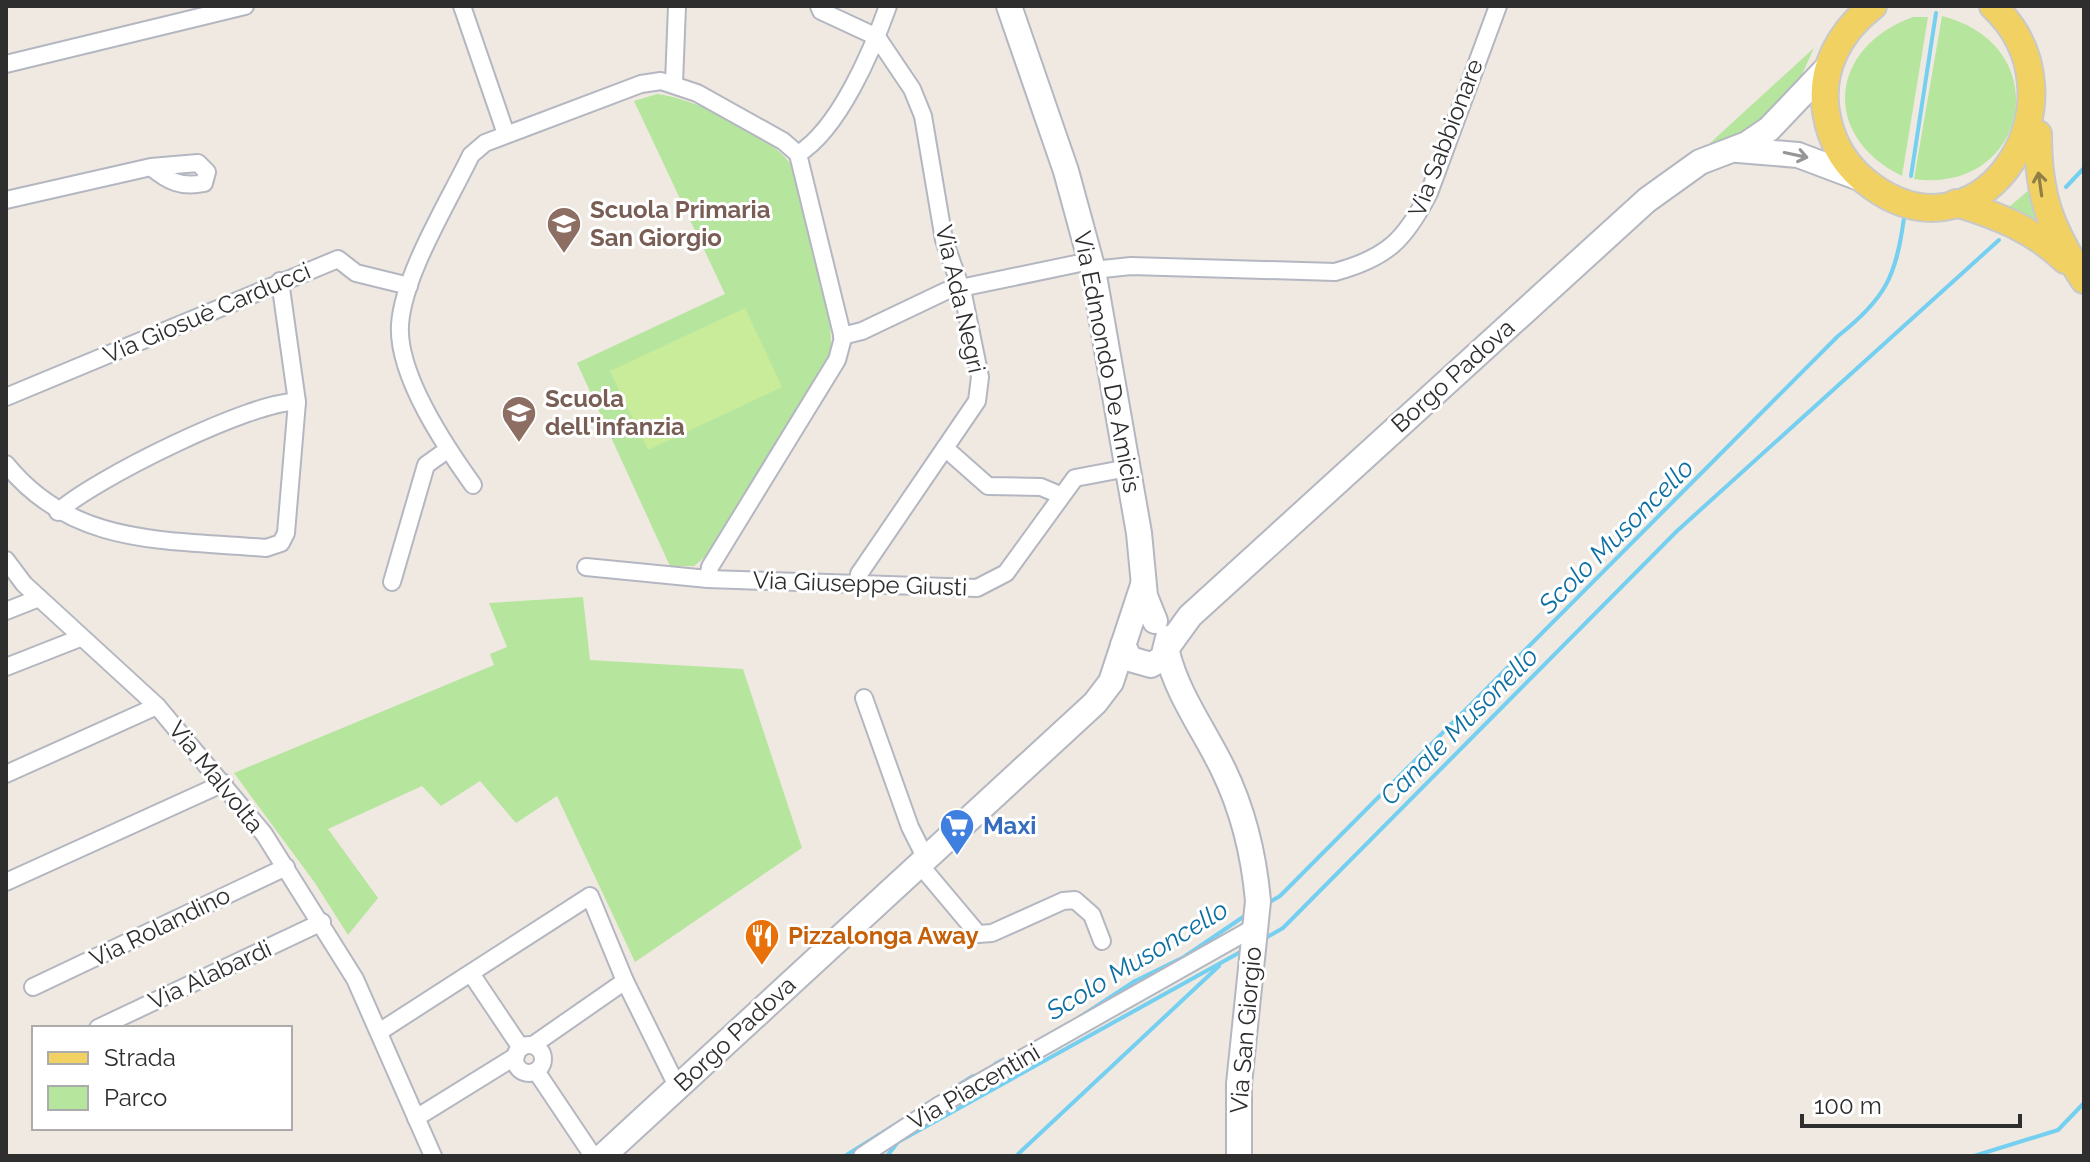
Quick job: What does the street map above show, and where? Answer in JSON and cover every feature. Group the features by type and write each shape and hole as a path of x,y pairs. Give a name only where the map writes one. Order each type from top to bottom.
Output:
{"main road":[{"name":"Via Edmondo De Amicis","path":"1009,6 1066,171 1092,265 1128,468 1143,585 1155,621"},
{"path":"1873,6 1846,31 1828,67 1825,98 1829,128 1837,147 1862,179 1897,199 1917,204 1956,203 2002,218 2034,236 2084,280"},
{"path":"1993,6 2020,32 2030,49"},
{"path":"2017,6 2041,87 2038,176 2043,202 2058,237 2084,280"},
{"name":"Borgo Padova","path":"603,1156 1095,703 1111,682 1126,671 1157,657 1190,616 1654,194 1700,162 1727,152 1776,124 1828,67"},
{"path":"1956,203 1992,188 2008,176 2021,161 2038,126"},
{"name":"Borgo Padova","path":"1727,152 1764,150 1798,155 1862,179"},
{"name":"Via Edmondo De Amicis","path":"1125,637 1143,585"},
{"path":"1155,621 1166,631 1157,657 1130,659 1125,637 1137,621 1190,616"},
{"name":"Borgo Padova","path":"1111,682 1125,637"},
{"name":"Via San Giorgio","path":"1157,657 1175,681 1234,792 1253,863 1255,928 1239,1084 1239,1156"}],"street":[{"path":"6,64 216,9 245,6"},
{"path":"462,6 506,134"},
{"path":"674,83 677,6"},
{"path":"819,6 821,11 877,37"},
{"path":"798,154 816,140 831,119 877,37 888,6"},
{"name":"Via Sabbionare","path":"842,336 862,331 961,288 1092,265 1335,272 1366,264 1398,243 1414,222 1429,193 1498,6"},
{"name":"Via Ada Negri","path":"857,585 859,574 945,448 980,390 961,288 944,240 923,116 912,89 877,37"},
{"path":"473,485 447,450 402,350 400,323 409,286 474,151 506,134 649,82 674,83 783,141 798,154 842,336 837,360 710,567 708,579"},
{"path":"6,200 151,167"},
{"name":"Via Giosuè Carducci","path":"6,397 338,259 356,273 409,286"},
{"path":"6,464 37,498 58,512 109,533 266,548 281,543 286,533 297,402 280,281"},
{"path":"58,512 85,489 139,462 272,403 297,402"},
{"path":"945,448 988,486 1041,487 1060,495"},
{"path":"392,582 426,465 447,450"},
{"name":"Via Giuseppe Giusti","path":"586,567 708,579 977,588 1006,573 1075,478 1128,468"},
{"name":"Via Malvolta","path":"6,560 80,638 157,706 224,783 286,867 355,979 433,1156"},
{"path":"6,611 39,598"},
{"path":"6,667 80,638"},
{"path":"864,698 923,862 978,934 992,933 1063,901 1075,900 1092,915 1102,941"},
{"path":"6,774 157,706"},
{"path":"6,882 224,783"},
{"name":"Via Rolandino","path":"33,987 286,867"},
{"path":"379,1032 472,975 590,896 625,981 677,1086"},
{"name":"Via Alabardi","path":"102,1026 322,922"},
{"name":"Via Piacentini","path":"862,1156 938,1106 1255,928"},
{"path":"472,975 523,1050 543,1059 536,1071 528,1073 520,1069 523,1050"},
{"path":"416,1118 625,981"},
{"path":"536,1071 593,1156"}],"green space":[{"path":"1942,16 1979,32 2003,56 2015,85 2015,115 2004,142 1983,164 1953,178 1914,179"},
{"path":"1913,17 1928,17 1902,176 1875,159 1857,138 1847,116 1845,93 1851,70 1864,49 1885,31"},
{"path":"1814,48 1799,81 1751,130 1709,144"},
{"path":"657,94 692,103 733,121 770,144 795,170 830,317 831,346 827,362 705,557 694,566 670,566 577,363 725,294 634,101"},
{"path":"2029,190 2043,231 2003,212"},
{"path":"745,308 782,387 648,450 610,371"},
{"path":"583,597 590,660 743,669 802,848 635,962 557,796 516,823 480,781 441,806 422,786 328,829 378,898 348,935 315,883 234,773 494,665 490,654 507,647 489,603"}],"waterway":[{"name":"Scolo Musoncello","path":"1911,176 1936,13"},
{"name":"Canale Musonello","path":"2066,187 2084,168"},
{"name":"Scolo Musoncello","path":"1268,903 1280,896 1867,310 1892,272 1904,218"},
{"name":"Canale Musonello","path":"1262,940 1283,928 1677,531 1999,240"},
{"name":"Scolo Musoncello","path":"1080,1017 1135,981 1184,957 1246,915"},
{"name":"Canale Musonello","path":"887,1156 898,1142 1244,950"},
{"path":"1016,1156 1219,966"},
{"name":"Scolo Musoncello","path":"995,1064 1006,1058"},
{"name":"Scolo Musoncello","path":"845,1156 973,1076"},
{"path":"1974,1156 2058,1130 2084,1103"}],"place":[{"name":"Scuola Primaria San Giorgio","path":"564,255"},
{"name":"Scuola dell'infanzia","path":"519,444"},
{"name":"Maxi","path":"957,857"},
{"name":"Pizzalonga Away","path":"762,967"}]}
